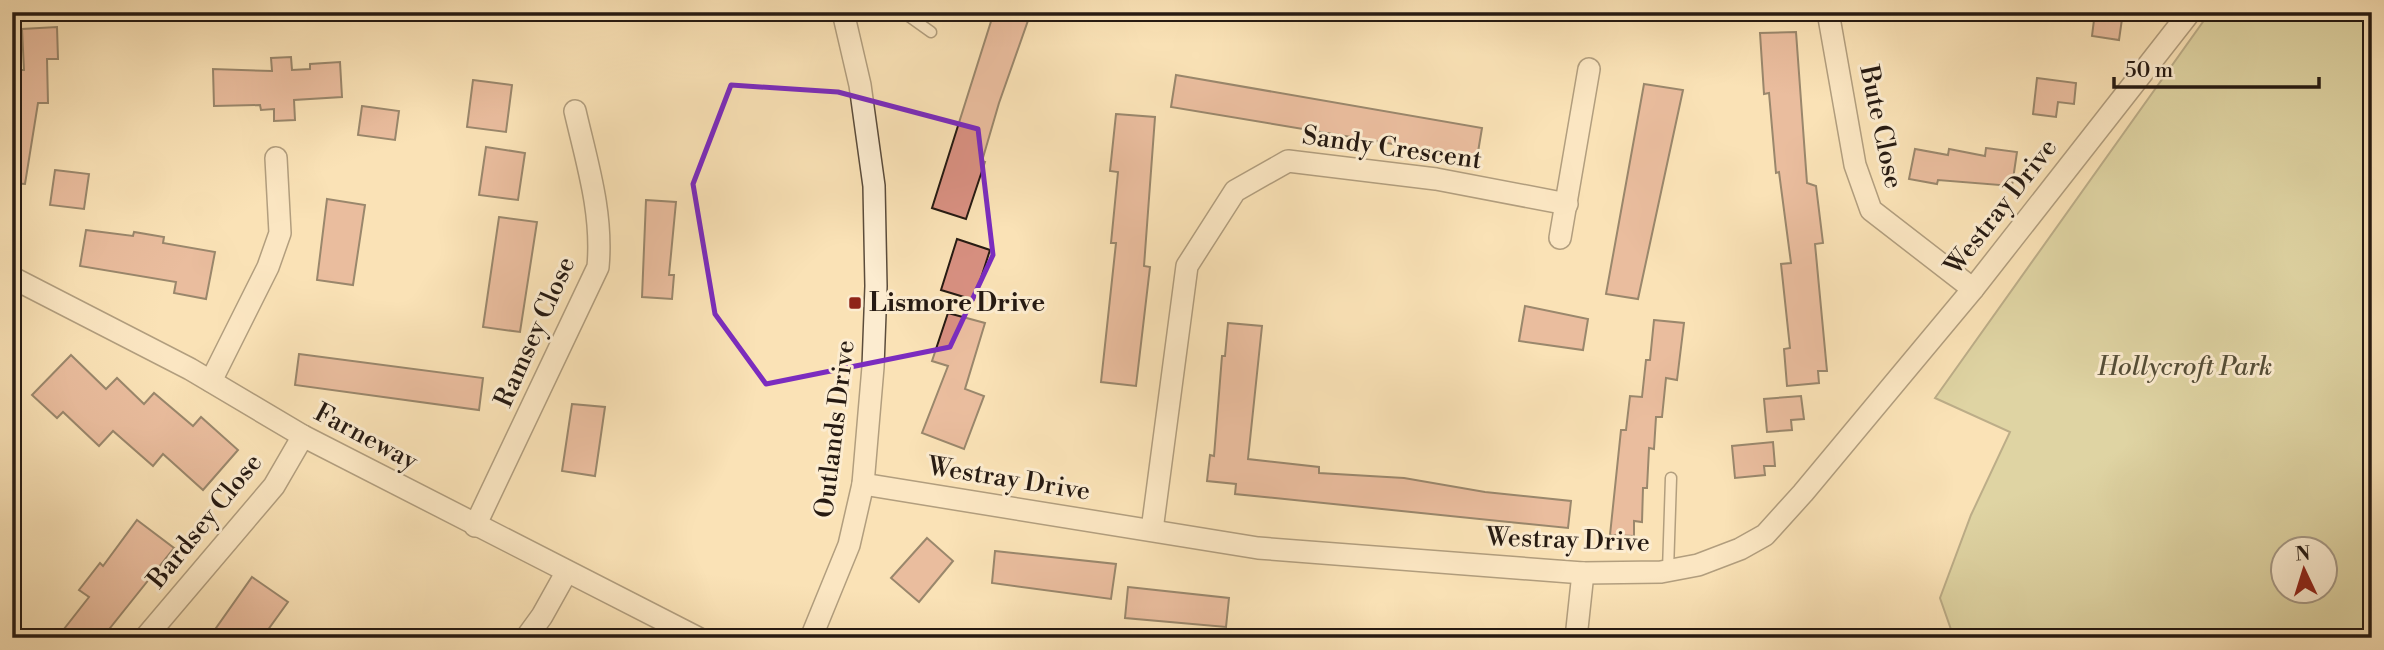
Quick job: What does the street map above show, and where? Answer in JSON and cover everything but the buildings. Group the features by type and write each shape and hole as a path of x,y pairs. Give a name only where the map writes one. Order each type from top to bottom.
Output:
{"street":[{"name":"Outlands Drive","path":"811,638 849,545 863,484 873,367 875,212 860,85 844,12"},
{"name":"Bute Close","path":"1828,12 1855,165 1871,210 1973,289"},
{"name":"Westray Drive","path":"863,484 1258,548 1583,573 1668,571 1698,565 1740,549 1765,535 1804,493 1973,289 2190,12"},
{"path":"1560,238 1589,69"},
{"name":"Ramsey Close","path":"475,526 598,267 598,211 575,111"},
{"path":"211,382 268,267 280,233 276,158"},
{"name":"Sandy Crescent","path":"1152,530 1187,267 1235,191 1288,161 1436,179 1567,204"},
{"name":"Farneway","path":"13,278 211,382 303,436 566,573 698,638"},
{"name":"Bardsey Close","path":"145,638 274,486 303,436"},
{"path":"526,638 566,573"},
{"path":"1576,638 1583,573"}],"lane":[{"path":"903,12 931,32"},
{"path":"1668,571 1671,478"}],"highlighted area":[{"path":"731,85 838,92 978,129 993,255 950,347 766,384 715,314 693,184"}],"green space":[{"name":"Hollycroft Park","path":"2210,12 2372,12 2372,638 1954,638 1940,598 1971,515 2010,432 1935,398"}],"place":[{"name":"Lismore Drive","path":"855,303"}]}
